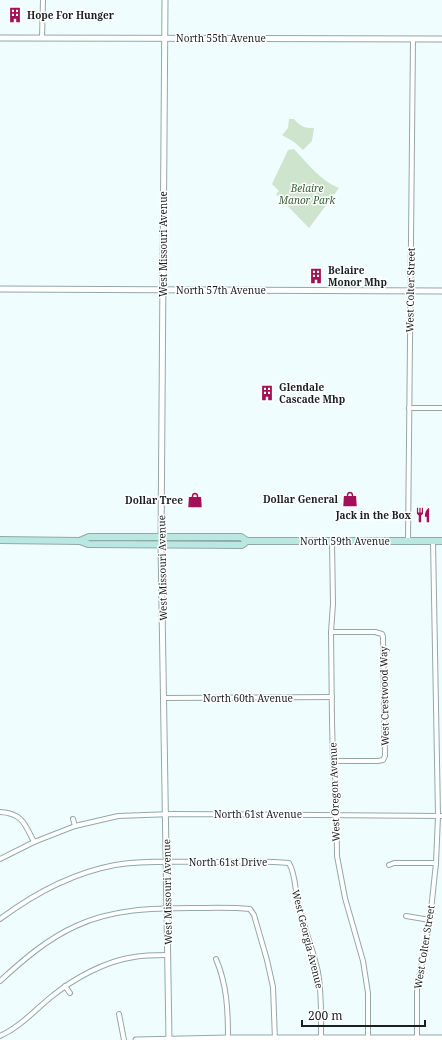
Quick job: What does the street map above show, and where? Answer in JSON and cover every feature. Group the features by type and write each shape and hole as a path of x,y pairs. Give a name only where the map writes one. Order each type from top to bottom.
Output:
{"main road":[{"name":"North 59th Avenue","path":"80,541 89,537 241,537 247,541 442,541"},
{"name":"North 59th Avenue","path":"0,540 80,541 88,544 242,545 247,541"}],"street":[{"path":"42,38 43,0"},
{"name":"West Missouri Avenue","path":"165,0 161,544 169,1039"},
{"name":"North 55th Avenue","path":"0,38 442,39"},
{"name":"West Colter Street","path":"408,542 413,39"},
{"name":"North 57th Avenue","path":"0,289 442,291"},
{"path":"409,408 442,408"},
{"name":"West Oregon Avenue","path":"332,541 333,604 331,632 333,762 336,785 337,856 345,898 363,961 367,987 368,1039"},
{"name":"West Colter Street","path":"417,1039 417,989 430,920 440,816 433,541"},
{"name":"West Crestwood Way","path":"331,632 379,632 382,634 385,756 383,760 333,762"},
{"name":"North 60th Avenue","path":"164,698 332,697"},
{"path":"0,812 12,813 24,822 34,842"},
{"name":"North 61st Avenue","path":"0,859 34,842 75,826 118,816 166,814 440,816"},
{"path":"73,819 75,826"},
{"name":"North 61st Drive","path":"0,919 34,895 65,879 115,865 166,862 289,863"},
{"name":"West Georgia Avenue","path":"289,863 294,870 294,885 298,903 318,972 321,996 321,1039"},
{"path":"389,865 394,863 436,863"},
{"path":"0,981 29,955 50,940 76,926 101,917 142,909 250,909 254,915 273,987 275,1039"},
{"path":"406,916 430,920"},
{"path":"0,1036 26,1020 50,997 74,979 132,957 168,955"},
{"path":"216,959 226,990 228,1004 228,1038"},
{"path":"65,986 70,993"},
{"path":"119,1014 124,1040"},
{"path":"136,1040 228,1038 442,1038"}],"green space":[{"path":"289,119 294,119 299,124 308,128 314,128 312,141 303,150 294,142 282,135 288,128"},
{"name":"Belaire Manor Park","path":"294,149 320,176 332,185 339,188 309,228 276,194 279,191 272,184 288,150"}],"place":[{"name":"Hope For Hunger","path":"15,15"},
{"name":"Belaire Monor Mhp","path":"316,276"},
{"name":"Glendale Cascade Mhp","path":"267,393"},
{"name":"Dollar General","path":"350,499"},
{"name":"Dollar Tree","path":"195,500"},
{"name":"Jack in the Box","path":"423,515"}]}
